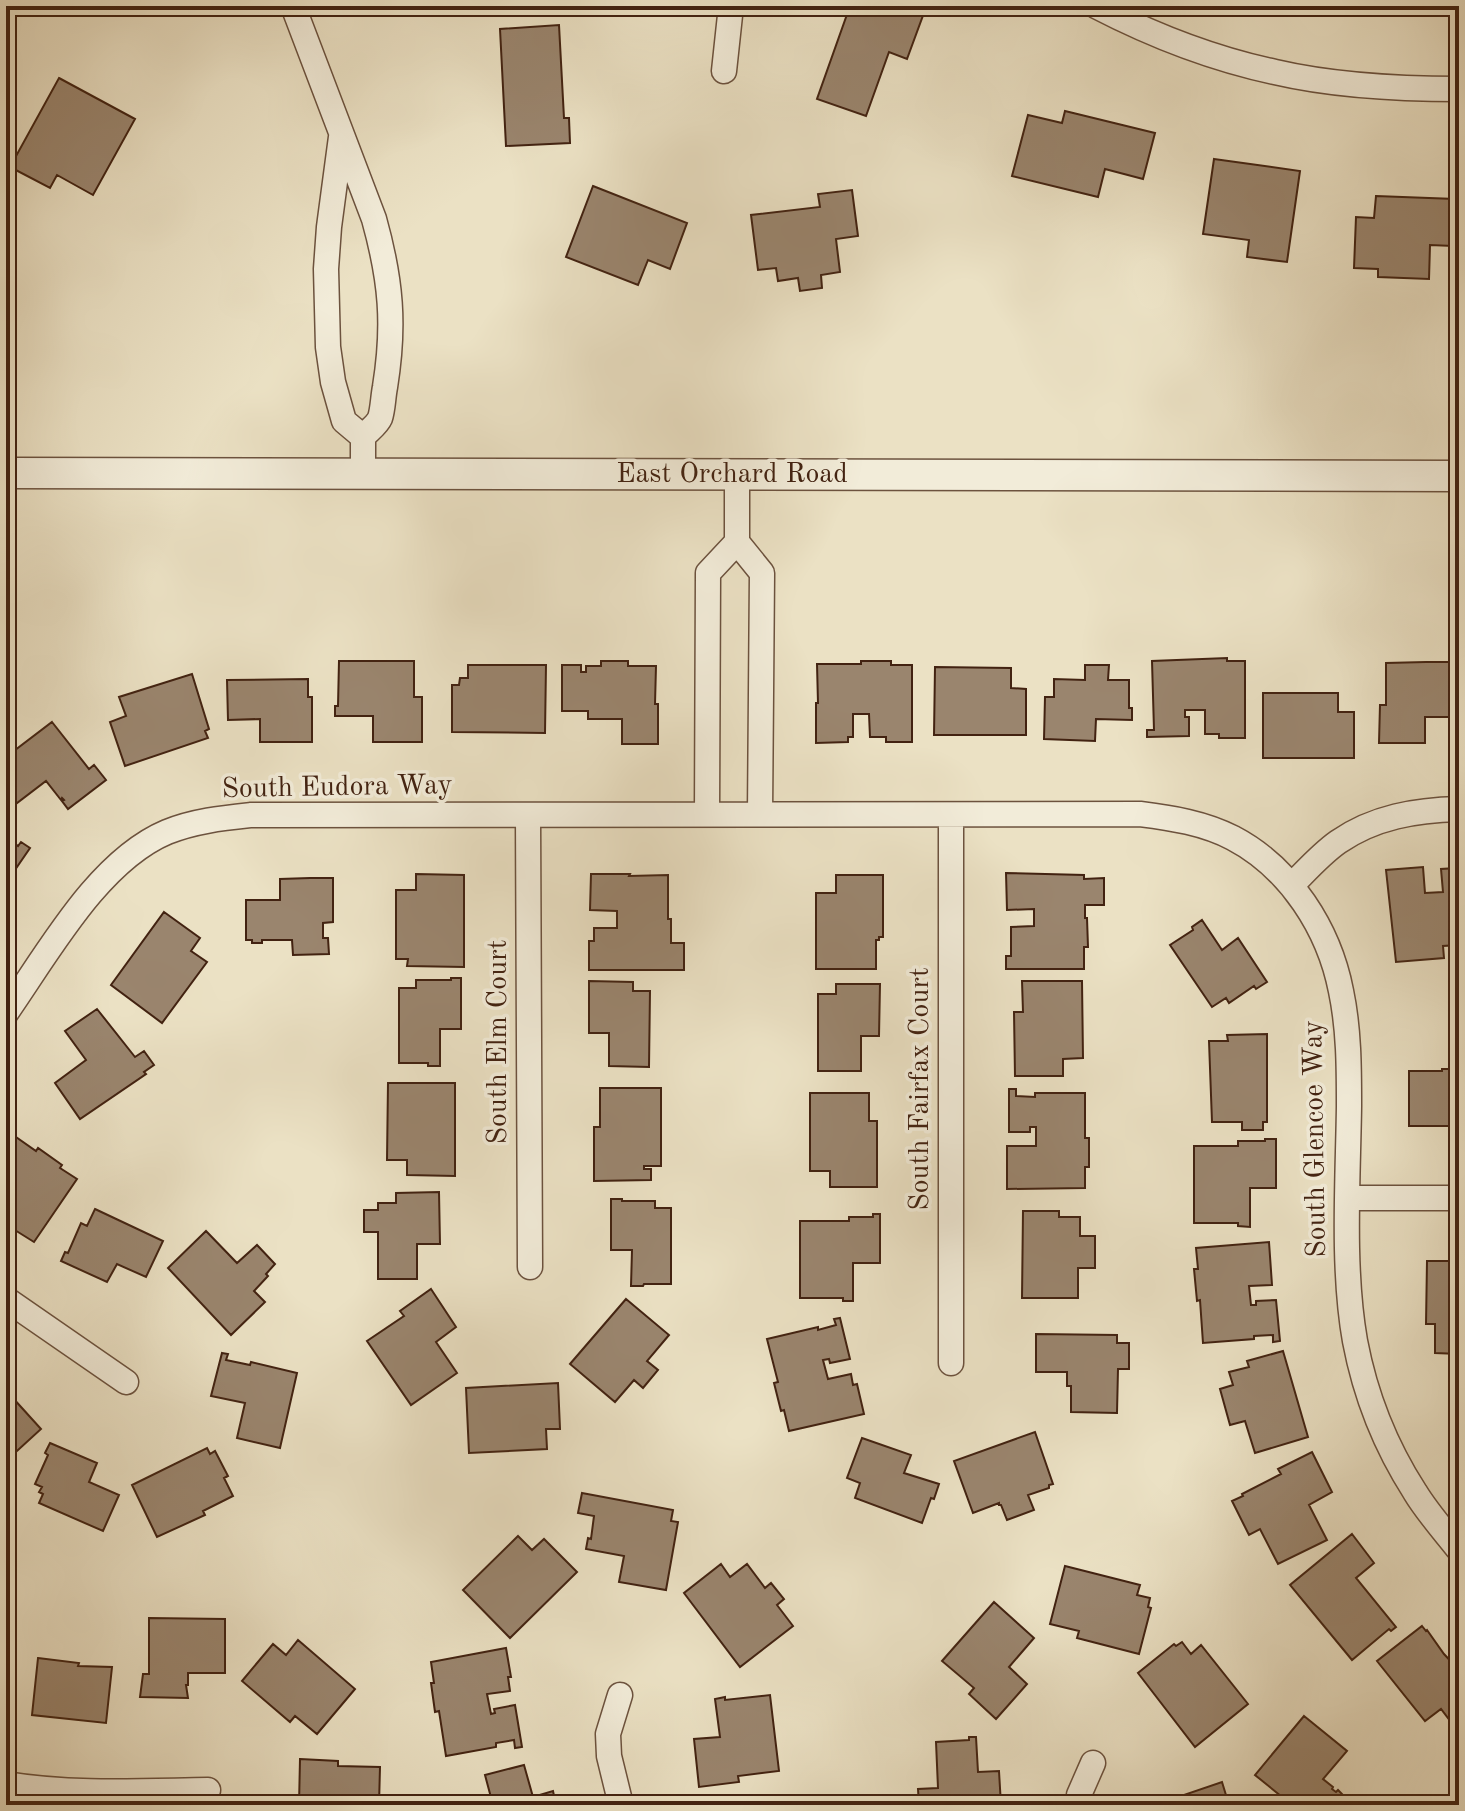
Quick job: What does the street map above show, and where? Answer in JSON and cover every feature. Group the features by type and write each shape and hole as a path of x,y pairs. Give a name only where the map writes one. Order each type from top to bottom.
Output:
{"street":[{"path":"293,6 374,219 391,296 388,362 379,421 363,437 363,474"},
{"path":"724,71 731,6"},
{"path":"1096,6 1175,41 1275,72 1369,86 1459,89"},
{"path":"341,135 326,269 328,347 333,382 344,421 363,437"},
{"name":"East Orchard Road","path":"6,473 1459,476"},
{"path":"737,475 737,542 762,573 760,814"},
{"path":"707,814 708,573 737,542"},
{"path":"1292,885 1337,842 1357,830 1416,811 1459,809"},
{"name":"South Glencoe Way","path":"707,814 1140,814 1203,826 1233,838 1263,858 1292,885 1320,930 1333,960 1341,992 1349,1068 1350,1298 1355,1340 1365,1381 1376,1417 1415,1493 1459,1550"},
{"name":"South Eudora Way","path":"6,1013 78,910 105,877 135,851 166,832 204,821 251,815 707,814"},
{"name":"South Fairfax Court","path":"951,815 951,1363"},
{"name":"South Elm Court","path":"528,816 530,1267"},
{"path":"1348,1198 1459,1198"},
{"path":"6,1299 126,1382"},
{"path":"620,1695 608,1734 609,1756 621,1805"},
{"path":"1078,1805 1079,1795 1093,1763"},
{"path":"6,1784 86,1791 208,1790"}],"building":[{"path":"850,6 914,6 925,10 907,59 889,52 866,116 817,99"},
{"path":"559,25 564,118 569,118 570,143 506,146 500,29"},
{"path":"59,78 135,119 93,195 57,175 50,188 10,167"},
{"path":"1065,111 1155,133 1143,179 1105,169 1098,197 1012,176 1028,115 1062,123"},
{"path":"1214,159 1300,171 1287,262 1247,257 1249,240 1203,234"},
{"path":"593,186 687,223 670,269 648,260 638,285 566,257"},
{"path":"852,190 858,236 836,239 840,272 821,275 822,288 800,291 798,278 778,281 776,268 758,270 751,215 820,207 818,194"},
{"path":"1376,196 1455,199 1453,246 1430,245 1429,279 1378,277 1378,269 1354,268 1356,217 1374,218"},
{"path":"1227,658 1227,661 1245,661 1245,738 1219,738 1219,734 1205,734 1205,710 1185,710 1185,717 1189,717 1189,736 1147,737 1147,730 1154,730 1152,661"},
{"path":"339,661 414,661 414,697 422,697 422,742 373,742 373,716 335,716"},
{"path":"601,661 628,661 628,666 656,666 658,744 622,744 622,719 588,719 588,711 562,711 562,665 581,665 581,672 586,672 586,666 601,666"},
{"path":"861,661 912,665 912,742 886,742 886,737 870,737 869,714 853,714 853,737 848,737 848,742 816,743 817,664 861,664"},
{"path":"1459,662 1459,717 1425,717 1425,743 1379,743 1380,705 1386,705 1386,663"},
{"path":"468,665 546,665 545,733 452,732 452,685 459,685 460,678 468,678"},
{"path":"1085,665 1109,665 1108,680 1129,680 1132,720 1096,719 1095,741 1044,739 1045,697 1054,697 1054,679 1085,680"},
{"path":"935,667 1011,668 1011,688 1026,689 1026,735 934,735"},
{"path":"192,674 209,729 205,731 208,738 125,766 110,722 126,716 119,697"},
{"path":"308,679 308,697 312,697 312,742 260,742 260,719 228,720 227,680"},
{"path":"1263,693 1338,693 1338,712 1354,712 1354,758 1263,758"},
{"path":"52,722 89,769 94,765 106,780 68,809 64,800 46,781 17,803 6,789 6,757"},
{"path":"6,837 18,846 21,842 30,848 6,883"},
{"path":"1456,863 1459,863 1459,945 1443,946 1444,958 1396,962 1386,870 1423,867 1425,893 1443,892 1441,869 1457,868"},
{"path":"1006,873 1104,878 1104,905 1085,905 1088,947 1084,947 1084,969 1006,969 1006,956 1011,956 1011,927 1034,926 1034,909 1007,910"},
{"path":"416,874 464,875 464,967 407,966 408,959 396,959 396,890 416,890"},
{"path":"591,874 668,875 671,943 684,943 684,970 589,970 589,941 594,941 594,928 617,928 617,911 590,910"},
{"path":"836,875 883,875 883,937 876,940 876,969 816,969 816,893 836,893"},
{"path":"333,878 333,922 323,923 323,938 328,938 329,954 293,955 292,940 252,943 252,940 246,940 246,900 280,900 280,879"},
{"path":"164,912 200,938 191,951 207,962 162,1023 111,985"},
{"path":"1202,920 1222,950 1238,938 1267,982 1256,989 1254,986 1229,1003 1226,998 1212,1007 1170,945"},
{"path":"461,978 461,1029 440,1029 440,1066 399,1063 399,988 416,988 416,980"},
{"path":"589,981 633,982 633,991 650,991 649,1067 609,1066 609,1033 589,1033"},
{"path":"1022,981 1082,981 1083,1058 1063,1059 1063,1076 1015,1076 1014,1012 1023,1012"},
{"path":"836,984 880,984 879,1036 861,1036 861,1071 818,1071 818,994 836,994"},
{"path":"97,1009 135,1057 144,1051 154,1065 144,1072 146,1074 80,1119 55,1083 86,1060 65,1031"},
{"path":"1267,1034 1267,1122 1263,1122 1263,1130 1242,1130 1242,1122 1212,1122 1209,1041 1228,1041 1227,1035"},
{"path":"1459,1069 1459,1126 1409,1126 1409,1071"},
{"path":"388,1083 455,1083 455,1176 407,1175 407,1160 387,1160"},
{"path":"600,1088 661,1088 661,1166 644,1166 644,1169 651,1169 651,1180 594,1181 594,1127 600,1127"},
{"path":"1009,1089 1016,1089 1016,1096 1035,1097 1035,1093 1085,1093 1085,1138 1089,1138 1089,1167 1085,1167 1085,1188 1007,1189 1007,1146 1036,1146 1036,1127 1030,1127 1030,1132 1009,1132"},
{"path":"810,1093 869,1093 869,1121 877,1121 877,1187 830,1187 830,1171 810,1171"},
{"path":"6,1130 36,1151 38,1148 77,1179 34,1242 10,1227 12,1223 6,1219 6,1208 15,1196 6,1190"},
{"path":"1276,1139 1276,1188 1250,1188 1250,1227 1238,1226 1238,1223 1194,1223 1194,1146 1238,1146 1238,1141"},
{"path":"439,1192 440,1244 417,1244 417,1279 378,1279 378,1232 364,1232 364,1210 378,1210 378,1203 396,1203 396,1193"},
{"path":"611,1199 655,1201 655,1208 671,1208 671,1284 631,1286 632,1250 611,1250"},
{"path":"95,1209 163,1241 146,1277 117,1264 107,1282 61,1261 65,1252 68,1253 81,1223 87,1226"},
{"path":"1023,1211 1059,1211 1059,1217 1080,1217 1080,1236 1095,1236 1095,1268 1078,1268 1078,1298 1022,1298"},
{"path":"873,1214 880,1214 880,1263 853,1263 853,1301 843,1301 843,1298 800,1298 800,1221 849,1221 849,1217 873,1217"},
{"path":"206,1231 237,1263 257,1245 275,1264 254,1291 265,1302 231,1335 168,1268"},
{"path":"1269,1242 1272,1285 1249,1286 1251,1305 1256,1305 1256,1301 1276,1300 1280,1341 1273,1342 1273,1335 1203,1343 1194,1269 1198,1269 1196,1248"},
{"path":"1427,1261 1459,1261 1459,1354 1435,1353 1435,1324 1426,1324"},
{"path":"431,1289 456,1327 436,1342 457,1373 411,1405 367,1341 404,1316 400,1311"},
{"path":"626,1299 669,1335 647,1361 658,1370 643,1388 634,1380 615,1402 570,1364"},
{"path":"840,1318 850,1359 830,1363 829,1359 823,1360 828,1379 851,1374 853,1385 857,1384 864,1414 789,1431 774,1383 778,1382 767,1339 836,1325 834,1319"},
{"path":"1036,1334 1117,1335 1117,1343 1129,1343 1129,1369 1118,1369 1117,1413 1071,1412 1071,1386 1067,1386 1067,1372 1036,1372"},
{"path":"1283,1351 1308,1437 1255,1453 1245,1421 1230,1425 1220,1389 1233,1385 1229,1372 1249,1367 1247,1361"},
{"path":"222,1353 228,1354 226,1360 250,1365 251,1362 297,1373 280,1448 237,1438 245,1403 211,1396"},
{"path":"558,1383 560,1429 546,1429 547,1449 469,1453 466,1388"},
{"path":"12,1397 41,1429 6,1461 6,1403"},
{"path":"1035,1432 1053,1484 1028,1495 1034,1510 1007,1520 999,1503 973,1513 954,1461"},
{"path":"862,1438 911,1455 904,1473 939,1484 922,1523 855,1498 860,1483 847,1478"},
{"path":"50,1443 97,1463 89,1482 119,1495 103,1531 39,1503 42,1487 35,1484"},
{"path":"207,1448 210,1454 215,1451 228,1476 224,1478 233,1496 203,1511 205,1515 157,1537 132,1485"},
{"path":"1312,1452 1332,1492 1309,1505 1327,1540 1278,1564 1260,1529 1249,1535 1232,1501 1281,1474 1278,1469"},
{"path":"582,1493 673,1510 671,1521 678,1522 666,1590 619,1582 624,1556 586,1549 588,1538 591,1539 594,1516 578,1513"},
{"path":"1352,1534 1374,1563 1356,1578 1396,1627 1391,1631 1389,1629 1352,1660 1290,1585"},
{"path":"518,1536 532,1550 544,1539 577,1572 510,1638 463,1590"},
{"path":"721,1564 730,1577 747,1564 765,1588 771,1583 784,1599 777,1605 793,1626 740,1667 684,1593"},
{"path":"1065,1566 1140,1585 1137,1595 1150,1598 1148,1607 1151,1608 1139,1654 1077,1638 1079,1631 1050,1624"},
{"path":"994,1602 1034,1638 1009,1667 1027,1684 996,1719 969,1694 974,1688 942,1661"},
{"path":"149,1618 225,1619 225,1673 188,1673 188,1698 140,1697 143,1674 149,1674"},
{"path":"1422,1626 1444,1654 1459,1667 1459,1715 1451,1722 1441,1709 1425,1721 1377,1661"},
{"path":"298,1640 355,1689 317,1734 295,1716 290,1722 242,1681 273,1644 286,1655"},
{"path":"1182,1642 1191,1654 1201,1645 1248,1704 1195,1747 1138,1673 1174,1644 1176,1646"},
{"path":"506,1648 510,1691 487,1694 491,1714 495,1713 494,1709 515,1705 522,1747 515,1748 514,1740 496,1743 496,1747 446,1756 439,1711 435,1712 431,1662"},
{"path":"38,1658 79,1663 78,1666 112,1667 106,1723 32,1715"},
{"path":"770,1695 779,1771 738,1776 739,1782 699,1787 694,1739 720,1737 715,1699"},
{"path":"1304,1716 1347,1751 1323,1779 1343,1795 1335,1805 1284,1805 1287,1801 1255,1775"},
{"path":"969,1737 976,1737 978,1772 999,1771 1001,1805 919,1805 918,1789 938,1788 936,1742 969,1740"},
{"path":"300,1759 338,1761 338,1766 380,1767 379,1805 299,1805"},
{"path":"524,1765 533,1797 553,1791 556,1805 493,1805 485,1775"},
{"path":"1222,1782 1229,1805 1171,1805 1169,1800"},
{"path":"746,1796 748,1805 707,1805"}]}
